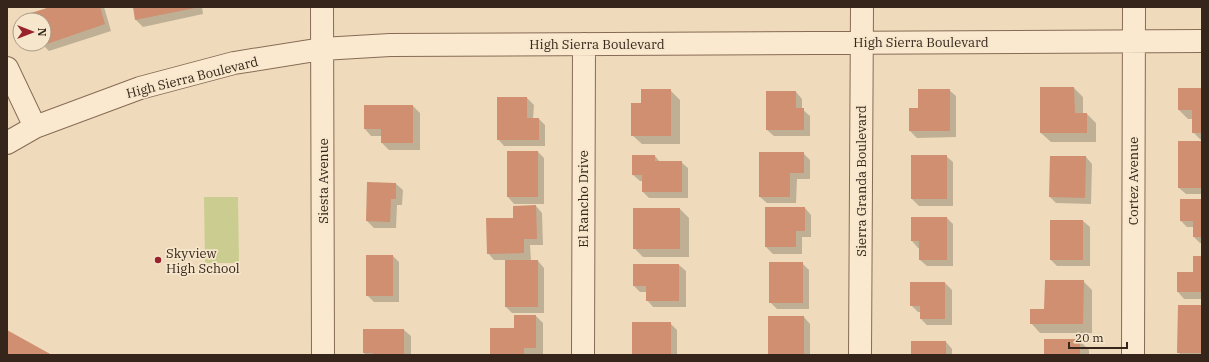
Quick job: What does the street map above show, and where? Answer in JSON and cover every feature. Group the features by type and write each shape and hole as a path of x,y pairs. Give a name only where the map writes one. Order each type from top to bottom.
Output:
{"street":[{"name":"Siesta Avenue","path":"322,7 323,355"},
{"name":"Sierra Granda Boulevard","path":"860,355 862,7"},
{"name":"Cortez Avenue","path":"1133,355 1134,7"},
{"name":"High Sierra Boulevard","path":"7,143 35,127 140,88 234,63 322,49 390,45 1202,41"},
{"name":"El Rancho Drive","path":"583,355 584,44"},
{"path":"7,68 35,127"}],"green space":[{"path":"204,197 238,197 239,263 205,263"}],"building":[{"path":"50,7 100,7 105,24 52,42 52,12 34,12"},
{"path":"133,7 195,7 195,8 135,20"},
{"path":"1040,87 1074,87 1075,113 1087,113 1087,133 1040,133"},
{"path":"1178,88 1202,88 1202,133 1192,133 1192,110 1178,110"},
{"path":"641,89 671,89 671,136 631,136 631,103 641,103"},
{"path":"918,89 950,89 950,131 909,131 909,108 918,108"},
{"path":"766,91 796,91 796,108 804,108 804,130 766,130"},
{"path":"497,97 527,97 527,118 539,118 539,140 497,140"},
{"path":"364,105 413,105 413,143 381,143 381,129 364,129"},
{"path":"1178,141 1202,141 1202,188 1178,188"},
{"path":"507,151 538,151 538,197 507,197"},
{"path":"759,152 804,152 804,173 790,173 790,197 759,197"},
{"path":"632,155 655,155 655,161 682,161 682,192 642,192 642,175 632,175"},
{"path":"911,155 947,155 947,199 911,199"},
{"path":"1050,156 1086,156 1085,198 1049,197"},
{"path":"367,182 396,183 396,199 391,199 390,222 366,221"},
{"path":"1180,199 1202,199 1202,237 1193,237 1193,221 1180,221"},
{"path":"536,205 537,239 524,239 524,253 487,254 486,218 513,218 513,206"},
{"path":"765,207 805,207 805,231 796,231 796,247 765,247"},
{"path":"633,208 680,208 680,249 633,249"},
{"path":"911,217 947,217 947,260 919,260 919,241 911,241"},
{"path":"1050,220 1083,220 1083,260 1050,260"},
{"path":"366,255 393,255 393,296 366,296"},
{"path":"1193,256 1202,256 1202,292 1177,292 1177,272 1193,272"},
{"path":"505,260 538,260 538,307 505,307"},
{"path":"769,262 803,262 803,303 769,303"},
{"path":"633,264 679,264 679,301 646,301 646,286 633,286"},
{"path":"1045,280 1084,280 1083,324 1030,324 1030,309 1044,309"},
{"path":"910,282 945,282 945,319 920,319 920,306 910,306"},
{"path":"1178,305 1202,305 1202,353 1177,353"},
{"path":"514,315 536,315 536,348 524,348 524,355 490,355 490,328 514,328"},
{"path":"768,316 804,316 804,355 768,355"},
{"path":"632,322 671,322 671,355 632,355"},
{"path":"363,329 404,329 404,355 373,355 373,353 363,353"},
{"path":"7,330 52,355 7,355"},
{"path":"1044,339 1080,339 1080,355 1044,355"},
{"path":"911,341 946,341 946,355 911,355"}],"place":[{"name":"Skyview High School","path":"158,260"}]}
